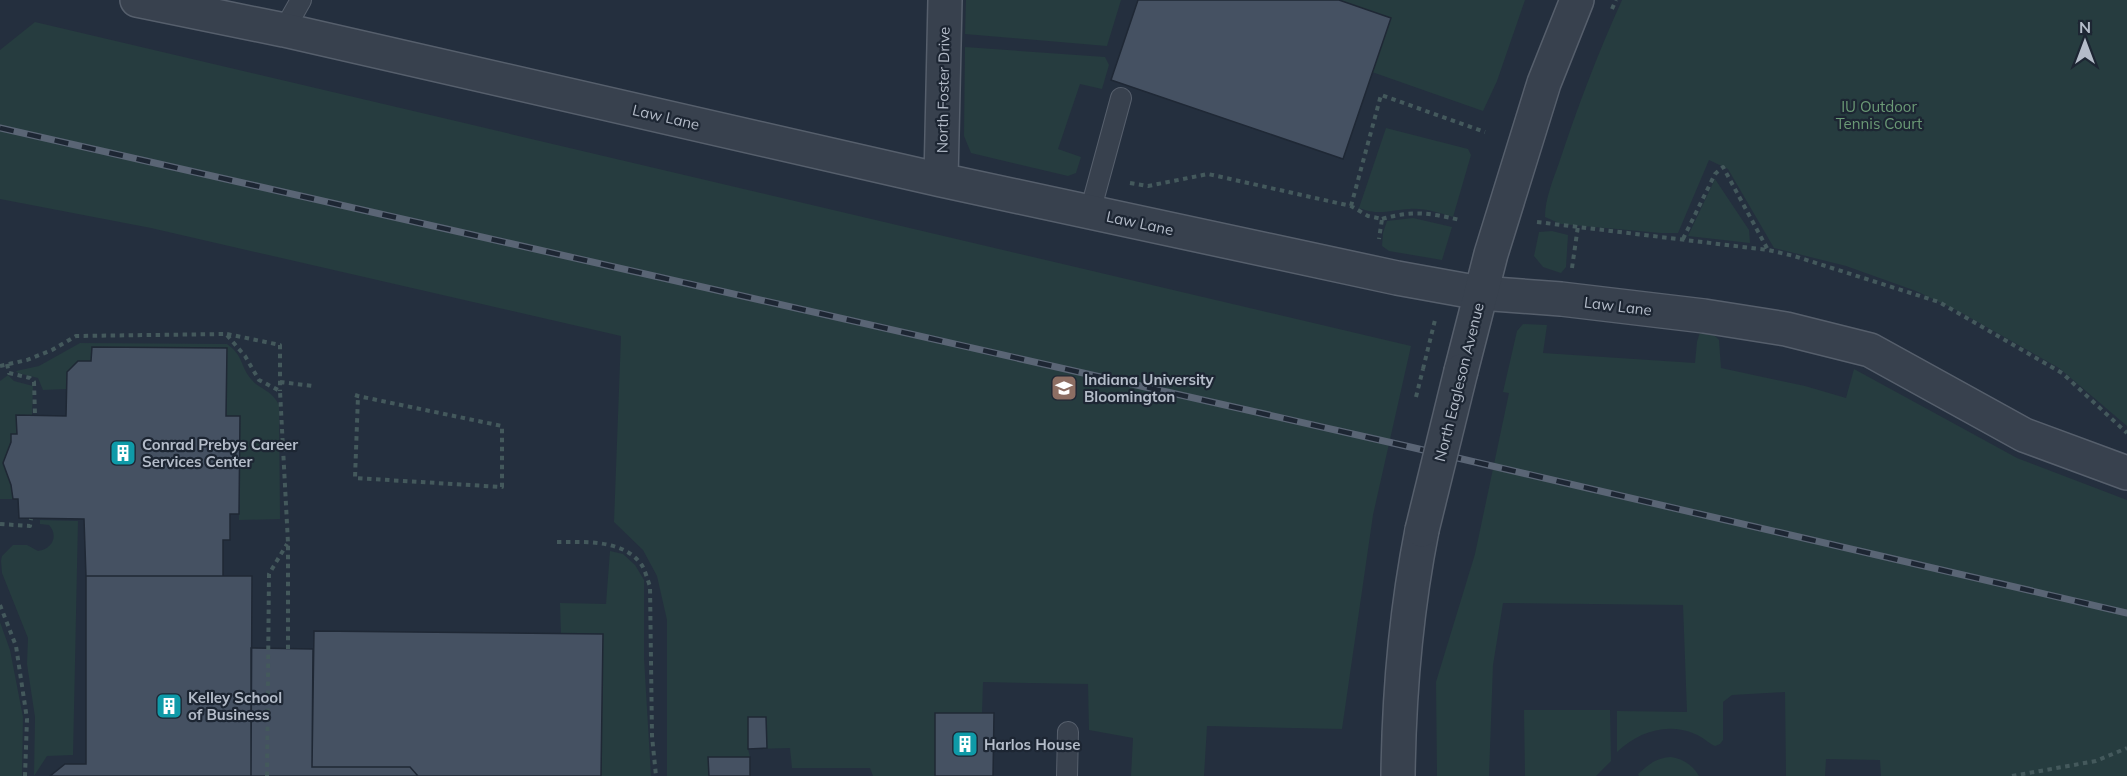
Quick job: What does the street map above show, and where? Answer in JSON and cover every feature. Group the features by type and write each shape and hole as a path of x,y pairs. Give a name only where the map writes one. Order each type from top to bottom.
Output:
{"street":[{"name":"Law Lane","path":"137,0 284,30 941,180 1397,278 1480,293 1561,299 1704,316 1786,329 1870,350 2024,435 2127,473"},
{"name":"North Foster Drive","path":"941,180 945,0"},
{"name":"North Eagleson Avenue","path":"1398,776 1403,658 1412,584 1422,530 1480,293 1544,83 1577,0"}],"lane":[{"path":"284,30 300,0"},
{"path":"1090,212 1121,98"},
{"path":"1067,776 1068,732"}],"path":[{"path":"1351,206 1382,95 1485,132"},
{"path":"1683,239 1715,174 1723,167 1768,250"},
{"path":"1100,178 1148,186 1208,174 1351,206 1368,216 1382,219 1404,213 1429,213 1460,220"},
{"path":"1379,242 1382,219"},
{"path":"1535,232 1537,222 1768,250 1794,256 1939,302 2062,373 2127,433"},
{"path":"1571,272 1578,226"},
{"path":"226,334 246,356 259,380 279,391"},
{"path":"0,366 27,360 52,350 76,336 226,334 279,345 279,391 288,543 288,649"},
{"path":"7,364 9,373 30,378 34,382 35,415"},
{"path":"279,382 313,386"},
{"path":"357,395 502,426 502,487 355,478 357,395"},
{"path":"0,524 30,526 31,519"},
{"path":"557,542 610,545 627,552 641,564 650,586 652,736 656,776"},
{"path":"267,776 269,574 288,543"},
{"path":"0,605 16,646 25,709 25,776"},
{"path":"2012,776 2097,761 2127,748"}],"green space":[{"path":"966,0 1121,0 1107,46 965,34"},
{"path":"1339,0 1525,0 1497,81 1483,111 1372,72 1391,18"},
{"name":"IU Outdoor Tennis Court","path":"1622,0 2127,0 2127,426 2059,368 1960,312 1916,291 1846,266 1774,248 1728,169 1709,160 1678,233 1561,224 1545,217 1546,203 1573,122"},
{"path":"35,22 1411,346 1373,515 1342,729 1207,726 1204,776 1131,776 1133,738 1089,730 1088,684 983,682 982,713 936,713 935,776 873,776 870,768 792,768 790,748 748,749 750,757 709,757 709,776 667,776 667,620 657,576 643,550 614,522 621,336 151,228 0,199 0,50"},
{"path":"965,47 1105,57 1109,65 1102,89 1080,84 1058,149 1081,157 1076,173 1068,176 971,153 964,136"},
{"path":"1386,128 1468,149 1471,155 1453,217 1421,209 1379,212 1359,208"},
{"path":"1715,179 1749,230 1750,243 1688,236"},
{"path":"1413,218 1452,227 1442,260 1389,251 1382,246 1387,221"},
{"path":"1552,231 1568,235 1566,267 1561,273 1543,267 1534,256 1539,232"},
{"path":"1523,324 1547,325 1543,353 1695,363 1700,332 1715,336 1719,340 1721,368 1805,386 1846,398 1854,369 2017,458 2127,500 2127,776 1881,776 1880,760 1826,759 1825,776 1786,776 1785,692 1732,695 1723,702 1723,740 1715,746 1698,735 1664,729 1644,734 1617,752 1617,711 1687,712 1683,605 1503,603 1493,665 1489,776 1437,776 1436,682 1475,554 1509,393 1503,392 1517,331"},
{"path":"80,343 227,344 232,348 251,379 273,396 279,405 280,519 239,520 240,417 226,416 226,348 92,347 91,361 78,361 67,372 67,389 43,390 38,378 16,371 39,366"},
{"path":"8,375 14,381 33,386 32,415 16,415 17,434 11,434 11,442 3,463 11,485 13,499 0,499 0,381"},
{"path":"40,520 78,521 73,755 47,756 34,776 35,717 27,664 28,638 2,573 1,561 2,556 13,545 27,545 38,551 50,545 54,538 52,529 49,525 40,524"},
{"path":"610,551 623,554 635,565 644,580 644,658 651,776 601,776 603,635 561,634 560,603 606,604"},
{"path":"0,622 10,650 23,717 22,776 0,776"},
{"path":"1524,710 1610,710 1611,761 1596,776 1525,776"},
{"path":"1671,757 1687,763 1699,776 1639,776 1638,774 1653,762"}],"building":[{"path":"1138,0 1339,0 1391,18 1343,159 1111,80"},
{"name":"Conrad Prebys Career Services Center","path":"92,347 227,348 226,416 240,416 239,514 230,514 230,540 223,540 223,576 86,576 84,519 19,518 18,499 13,499 11,485 3,463 11,442 11,434 17,434 16,415 66,416 67,372 78,361 91,361"},
{"name":"Kelley School of Business","path":"86,576 252,576 251,776 50,776 65,764 86,764"},
{"path":"314,631 603,634 601,776 418,776 410,767 312,767"},
{"path":"251,648 313,649 312,767 410,767 418,776 251,776"},
{"name":"Harlos House","path":"935,713 994,713 993,776 935,776"},
{"path":"748,717 766,717 767,748 748,749"},
{"path":"708,757 750,757 750,776 709,776"}],"railway":[{"path":"0,128 1406,446 2127,613"}],"place":[{"name":"Indiana University Bloomington","path":"1064,388"},
{"name":"Conrad Prebys Career Services Center","path":"123,453"},
{"name":"Kelley School of Business","path":"169,706"},
{"name":"Harlos House","path":"965,744"}]}
